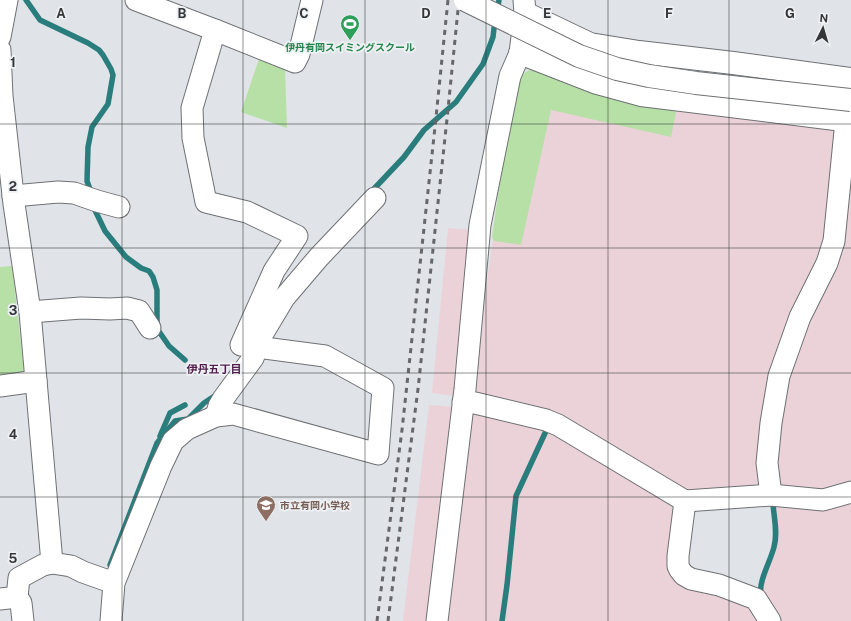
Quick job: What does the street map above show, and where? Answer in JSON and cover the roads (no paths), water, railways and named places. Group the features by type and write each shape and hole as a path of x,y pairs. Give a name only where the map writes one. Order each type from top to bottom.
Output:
{"street":[{"path":"0,37 7,0"},
{"path":"136,0 295,62 299,54 312,0"},
{"path":"466,0 573,53 617,69 649,76 711,85 849,114"},
{"path":"437,621 463,402 480,224 510,76 520,53 524,6 590,44 639,52 851,79"},
{"path":"111,621 114,583 161,466 173,441 186,429 216,416 227,414 239,415 378,454 383,388 325,356 241,345 274,271 297,236 248,212 206,202 193,138 192,108 215,30"},
{"path":"0,50 9,199 30,312 52,563"},
{"path":"520,53 597,83 641,95 849,114"},
{"path":"771,495 767,463 772,417 779,376 800,316 826,263 834,241 849,114"},
{"path":"9,199 66,192 78,193 119,207"},
{"path":"216,416 222,399 253,358 258,348 262,333 284,298 319,257 375,198"},
{"path":"30,312 81,308 127,308 139,311 150,328"},
{"path":"0,386 36,381"},
{"path":"463,402 475,403 546,420 558,425 685,501 771,495 823,500 851,492"},
{"path":"685,501 678,556 678,566 680,570 684,575 691,579 725,587 756,599 770,621"},
{"path":"23,621 21,603 8,598 19,578 43,565 52,563 71,566 114,583"}],"waterway":[{"path":"26,0 40,20 88,43 99,50 111,69 113,75 108,104 92,127 88,147 87,181 91,192"},
{"path":"497,11 499,0"},
{"path":"371,192 404,157 424,130 456,102 483,64 493,37 495,20"},
{"path":"93,206 105,231 126,257 141,268 149,271 153,277 157,290 158,330 169,346 185,360"},
{"path":"110,565 157,443 175,421 188,419 204,403 216,395"},
{"path":"160,436 170,413 185,405"},
{"path":"502,621 516,496 546,431"},
{"path":"761,595 761,584 775,542 776,531 773,504"}],"railway":[{"path":"377,621 402,430 448,0"},
{"path":"388,621 418,389 459,0"}],"place":[{"name":"伊丹有岡スイミングスクール","path":"350,41"},
{"name":"市立有岡小学校","path":"266,522"}],"district":[{"name":"伊丹五丁目","path":"214,369"}]}
